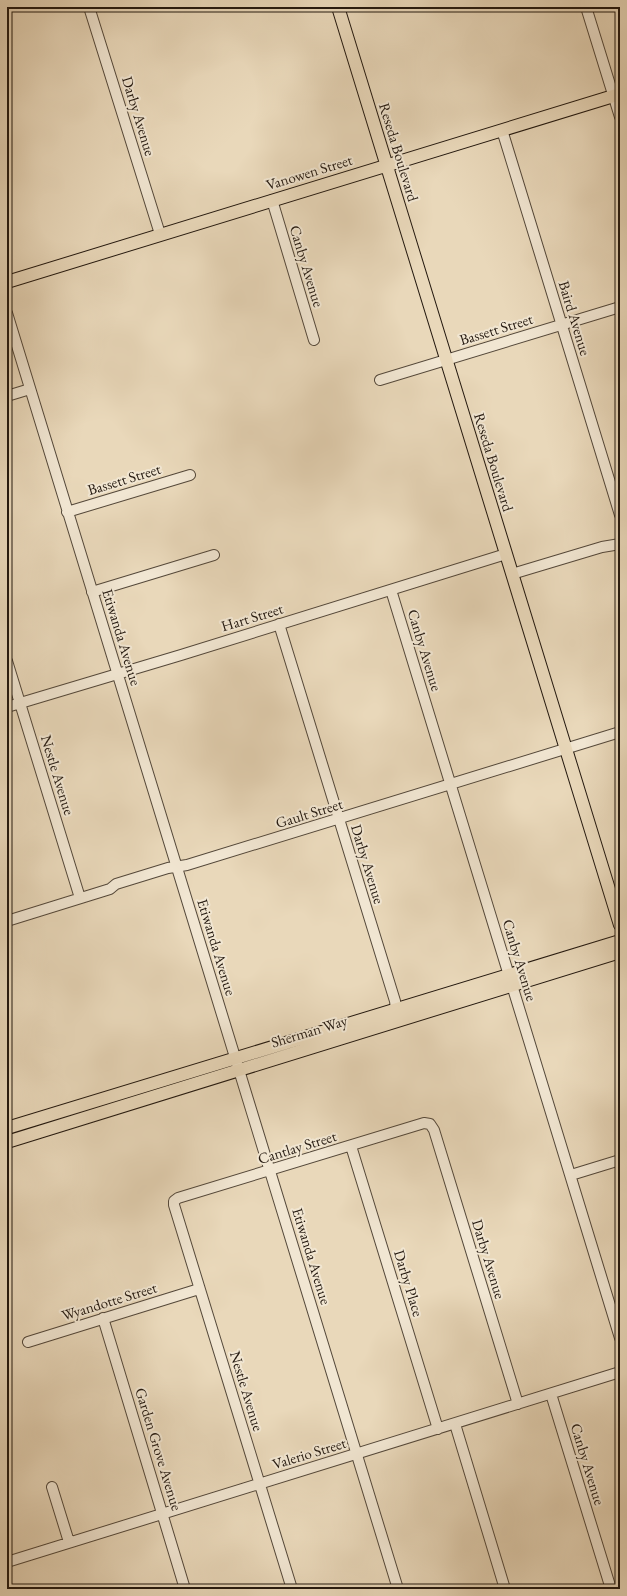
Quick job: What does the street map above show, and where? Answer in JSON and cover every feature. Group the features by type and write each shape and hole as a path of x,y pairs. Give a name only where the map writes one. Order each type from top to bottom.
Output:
{"main road":[{"name":"Reseda Boulevard","path":"338,7 620,925"},
{"name":"Vanowen Street","path":"7,282 617,95"},
{"name":"Sherman Way","path":"7,1128 237,1064 511,980 620,941"},
{"name":"Sherman Way","path":"511,980 620,952"},
{"name":"Sherman Way","path":"7,1142 237,1064"}],"street":[{"name":"Darby Avenue","path":"89,7 160,234"},
{"path":"586,7 617,95 620,117"},
{"name":"Baird Avenue","path":"502,130 620,515 620,522"},
{"name":"Canby Avenue","path":"272,200 314,340"},
{"name":"Bassett Street","path":"380,380 620,307"},
{"name":"Etiwanda Avenue","path":"7,313 398,1589"},
{"path":"7,396 30,389"},
{"name":"Bassett Street","path":"67,512 190,475"},
{"path":"512,574 602,546 620,537 620,541"},
{"path":"602,546 620,544"},
{"name":"Hart Street","path":"7,707 506,554"},
{"path":"92,592 214,555"},
{"name":"Canby Avenue","path":"391,590 620,1338"},
{"name":"Darby Avenue","path":"279,624 394,996 397,1015"},
{"name":"Nestle Avenue","path":"7,661 80,898"},
{"name":"Gault Street","path":"7,921 110,889 116,884 168,868 187,865 620,732"},
{"name":"Cantlay Street","path":"174,1201 178,1198 424,1123 430,1124"},
{"name":"Darby Avenue","path":"430,1124 434,1130 518,1404"},
{"name":"Darby Place","path":"351,1146 438,1429"},
{"path":"571,1175 620,1160"},
{"name":"Nestle Avenue","path":"174,1201 199,1289 292,1589"},
{"name":"Wyandotte Street","path":"28,1342 199,1289"},
{"name":"Garden Grove Avenue","path":"103,1318 185,1589"},
{"name":"Valerio Street","path":"7,1562 620,1372"},
{"name":"Canby Avenue","path":"551,1394 611,1589"},
{"path":"455,1424 505,1589"},
{"path":"52,1487 69,1542"}]}
